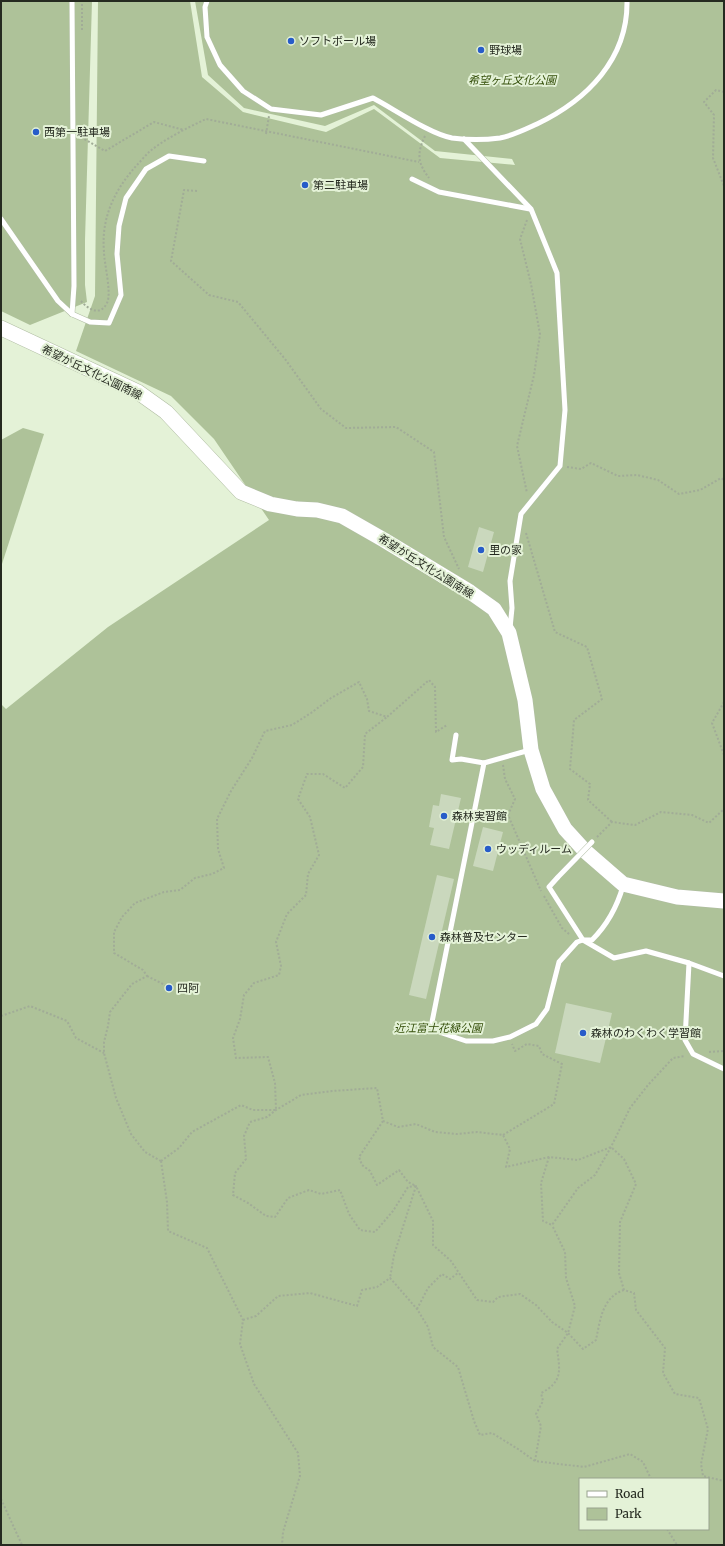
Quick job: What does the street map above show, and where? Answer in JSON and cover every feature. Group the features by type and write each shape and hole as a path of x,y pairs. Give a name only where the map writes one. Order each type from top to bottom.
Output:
{"main road":[{"name":"希望が丘文化公園南線","path":"1,328 138,392 166,412 241,492 270,504 317,510 342,516 470,592 494,609 509,633 525,700 531,750 544,789 565,829 585,851 623,884 677,896 724,901"}],"lane":[{"path":"72,1 74,278 72,314"},
{"path":"207,1 207,37 220,65 243,91 270,109 322,115 373,98 428,128 449,137 464,139 502,138 558,114 576,100 592,86 611,63 621,41 627,12 627,1"},
{"path":"464,139 531,210 557,273 565,410 560,466 521,514 510,581 512,608 509,633"},
{"path":"1,219 58,301 72,314 90,322 109,323 122,295 117,254 118,226 126,198 146,169 169,156 204,161"},
{"path":"412,180 439,192 531,210"},
{"path":"456,735 452,760 461,759 484,763 531,750"},
{"path":"484,763 432,1022 442,1032 466,1041 493,1041 510,1037 536,1024 547,1009 559,962 577,942 592,940 610,919 620,896 623,884"},
{"path":"592,842 549,887 583,940 614,958 646,951 689,963 724,976"},
{"path":"689,963 685,1040 693,1054 724,1069"}],"path":[{"path":"724,92 716,90 704,102 714,115 713,158 724,186"},
{"path":"266,134 270,109"},
{"path":"80,137 105,151 154,122 184,130"},
{"path":"428,128 419,149 420,162 426,175 439,192"},
{"path":"197,191 184,190 171,261 209,295 238,302 285,359 321,409 346,428 396,427 434,452 444,537 460,571"},
{"path":"530,504 517,446 534,376 540,334 520,239 531,210"},
{"path":"560,466 581,469 591,463 618,476 637,475 658,480 679,494 700,490 721,478 724,480"},
{"path":"521,514 554,632 587,647 602,699 574,720 570,769 590,784 588,800 612,822 635,825 661,812 692,815 709,823 724,809"},
{"path":"276,1110 275,1084 268,1058 236,1058 233,1038 240,1019 244,995 254,983 279,975 281,966 276,942 287,914 306,894 308,874 319,855 310,817 298,799 307,774 323,774 345,788 363,767 365,734 429,680 435,687 436,732 447,726"},
{"path":"165,985 147,976 143,970 114,953 114,932 122,917 135,903 164,892 180,890 196,878 212,874 224,868 218,849 217,819 231,791 252,758 265,731 292,725 311,713 330,698 359,682 367,699 369,711 387,717"},
{"path":"724,702 712,722 724,755"},
{"path":"502,759 505,779 515,799 508,815 540,890 562,928 577,942"},
{"path":"592,842 612,822"},
{"path":"147,976 132,984 110,1012 104,1042 104,1053 116,1098 131,1134 145,1152 161,1161"},
{"path":"1,1016 30,1006 67,1021 76,1038 104,1053"},
{"path":"383,1121 398,1127 416,1124 435,1132 457,1134 477,1132 503,1135 554,1104 562,1064 542,1054 539,1046 527,1044 515,1051 510,1037"},
{"path":"552,1225 578,1188 595,1175 612,1147 630,1108 648,1085 673,1058 693,1054 724,1051"},
{"path":"416,1186 408,1187 393,1211 375,1232 360,1230 349,1214 340,1190 321,1194 309,1190 288,1198 276,1217 266,1216 248,1203 232,1195 235,1173 246,1159 244,1136 250,1122 267,1118 276,1110 301,1095 377,1088 383,1121 359,1157 362,1165 370,1171 377,1185 399,1170 408,1182 416,1186 433,1221 433,1245 451,1261 477,1300 493,1302 498,1297 520,1294 536,1305 552,1322 568,1333 583,1350 596,1340 602,1310 615,1293 624,1290 634,1293 636,1310 666,1348 664,1373 675,1394 699,1398 708,1429 701,1464 703,1476 724,1481"},
{"path":"161,1161 180,1148 192,1132 241,1105 253,1110 276,1110"},
{"path":"503,1135 510,1149 506,1167 548,1157 578,1160 612,1147"},
{"path":"612,1147 624,1159 636,1184 620,1222 619,1273 624,1290"},
{"path":"535,1461 541,1426 536,1414 543,1401 541,1393 552,1388 560,1371 558,1349 568,1333 575,1306 566,1278 565,1252 552,1225 543,1221 541,1183 548,1157"},
{"path":"161,1161 167,1202 168,1231 207,1248 243,1320 240,1344 254,1384 298,1453 300,1476 283,1532 282,1545"},
{"path":"243,1320 256,1316 278,1296 310,1293 357,1306 362,1290 377,1287 390,1278 394,1255 416,1186"},
{"path":"417,1309 428,1288 442,1274 450,1279 458,1273"},
{"path":"390,1278 417,1309 428,1327 433,1347 458,1367 474,1421 480,1435 492,1433 535,1461 584,1467 630,1454 642,1462 650,1478"},
{"path":"1,1499 22,1545"},
{"path":"669,1530 677,1545"}],"green space":[{"name":"西第一駐車場","path":"1,1 92,1 85,240 85,285 87,302 30,325 1,311"},
{"name":"近江富士花緑公園","path":"98,1 190,1 202,77 243,112 326,132 374,109 440,158 515,165 512,159 435,151 374,105 325,126 244,108 208,75 195,1 724,1 724,1545 1,1545 1,704 6,709 108,627 269,520 214,439 171,396 76,351 95,296"},
{"path":"23,428 44,434 1,567 1,440"}],"building":[{"name":"里の家","path":"479,527 494,532 483,572 468,567"},
{"name":"森林実習館","path":"441,794 461,798 449,849 430,845 434,828 429,827 433,805 439,806"},
{"name":"ウッディルーム","path":"483,827 503,832 493,871 473,866"},
{"name":"森林普及センター","path":"437,875 454,879 426,999 409,995"},
{"name":"森林のわくわく学習館","path":"566,1003 612,1013 600,1063 555,1053"}],"place":[{"name":"ソフトボール場","path":"291,41"},
{"name":"野球場","path":"481,50"},
{"name":"西第一駐車場","path":"36,132"},
{"name":"第二駐車場","path":"305,185"},
{"name":"里の家","path":"481,550"},
{"name":"森林実習館","path":"444,816"},
{"name":"ウッディルーム","path":"488,849"},
{"name":"森林普及センター","path":"432,937"},
{"name":"四阿","path":"169,988"},
{"name":"森林のわくわく学習館","path":"583,1033"}],"park label":[{"name":"希望ヶ丘文化公園","path":"512,80"}]}
